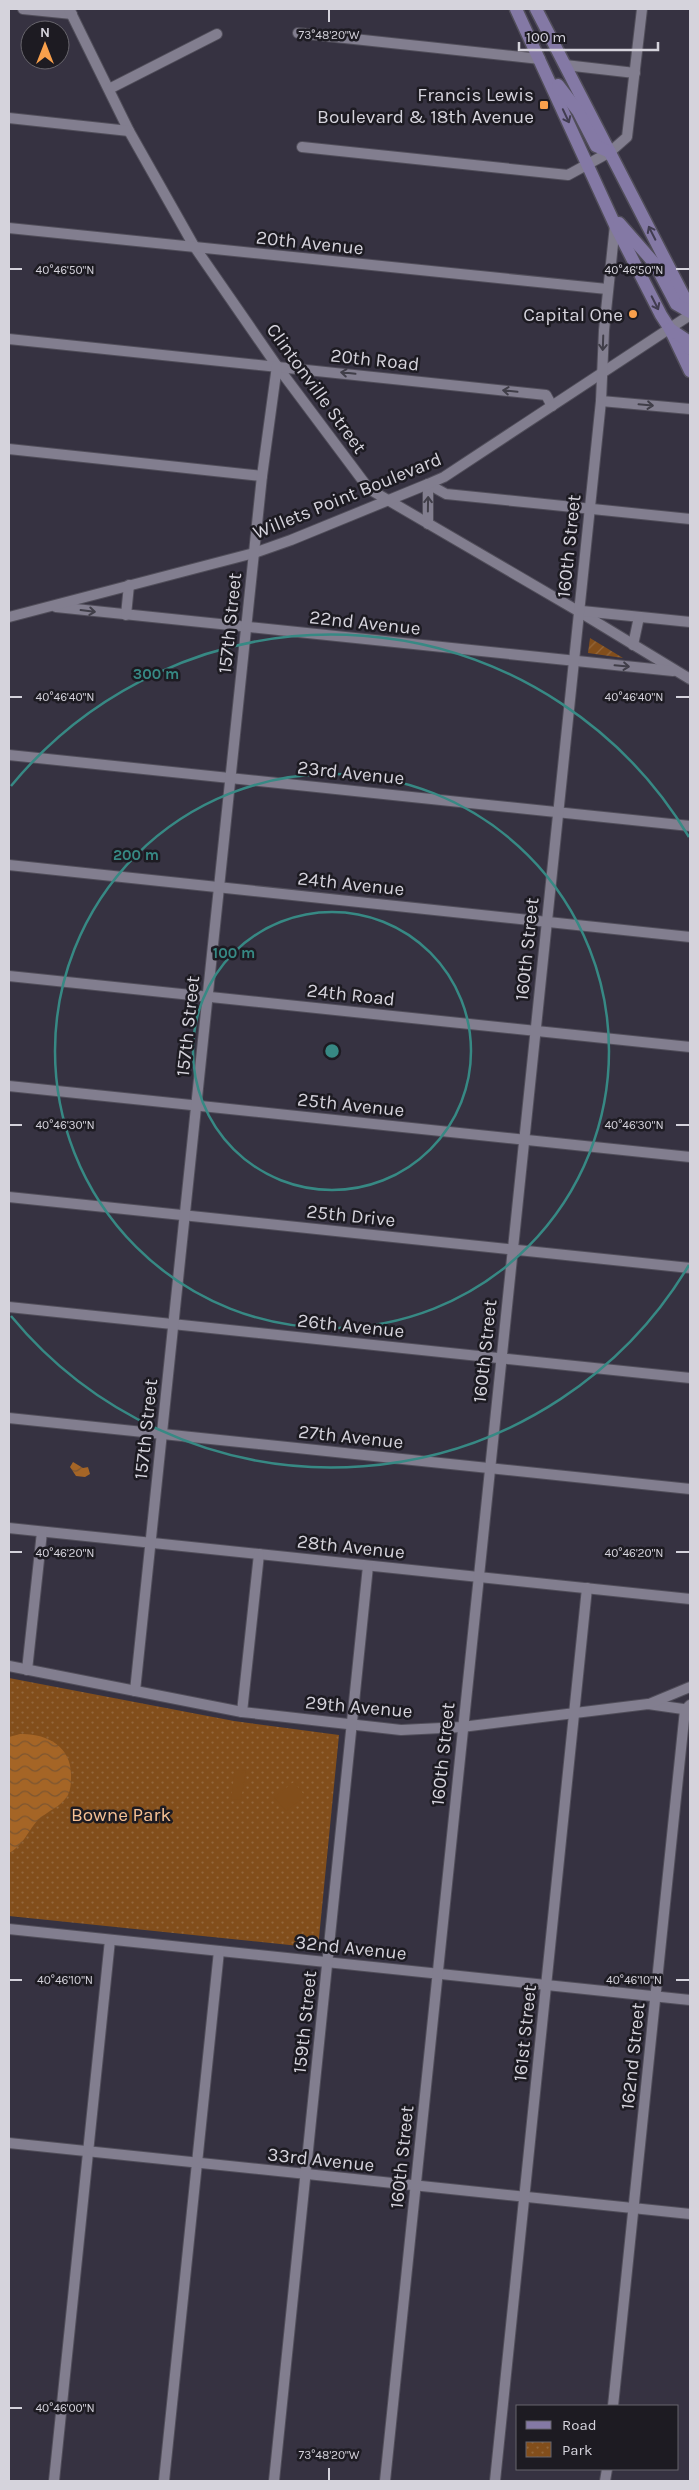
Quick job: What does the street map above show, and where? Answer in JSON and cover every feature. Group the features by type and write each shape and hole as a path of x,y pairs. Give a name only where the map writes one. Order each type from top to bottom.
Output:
{"main road":[{"path":"516,9 613,219 661,315 670,328 690,371"},
{"path":"536,9 565,65 605,155 690,308"},
{"path":"540,59 578,111 596,146 605,155"},
{"path":"613,219 655,264 676,304 690,313"},
{"path":"670,328 685,338 690,349"}],"street":[{"path":"23,9 70,11"},
{"path":"302,148 568,175 605,155 627,137 642,9"},
{"name":"Clintonville Street","path":"70,11 129,131 194,246 277,366 369,489 690,679"},
{"path":"298,33 540,59"},
{"path":"109,89 217,34"},
{"path":"565,65 635,72"},
{"path":"9,118 129,131"},
{"name":"160th Street","path":"385,2481 601,401 613,219"},
{"name":"20th Avenue","path":"9,228 194,246 280,258 607,289"},
{"name":"Willets Point Boulevard","path":"9,617 254,553 389,501 444,477 690,313"},
{"name":"20th Road","path":"9,338 546,395 552,406"},
{"name":"157th Street","path":"136,1691 262,476 277,366"},
{"path":"601,401 690,408"},
{"path":"9,449 262,476"},
{"path":"428,524 428,484 446,494 690,519"},
{"path":"126,615 129,586"},
{"name":"22nd Avenue","path":"50,606 677,672"},
{"path":"578,611 690,622"},
{"path":"634,645 639,617"},
{"name":"23rd Avenue","path":"9,754 690,826"},
{"name":"24th Avenue","path":"9,866 690,936"},
{"name":"24th Road","path":"9,976 690,1047"},
{"name":"25th Avenue","path":"9,1086 690,1157"},
{"name":"25th Drive","path":"9,1197 690,1268"},
{"name":"26th Avenue","path":"9,1307 690,1378"},
{"name":"27th Avenue","path":"9,1418 690,1489"},
{"name":"28th Avenue","path":"9,1528 690,1599"},
{"path":"26,1670 42,1532"},
{"path":"242,1712 259,1554"},
{"name":"159th Street","path":"274,2481 368,1566"},
{"name":"161st Street","path":"495,2481 587,1588"},
{"name":"29th Avenue","path":"9,1666 242,1712 352,1726 401,1730 462,1727 648,1704 689,1708"},
{"path":"648,1704 690,1687"},
{"name":"162nd Street","path":"613,2405 656,1996 689,1708"},
{"name":"32nd Avenue","path":"9,1929 690,2000"},
{"path":"54,2481 110,1940"},
{"path":"164,2481 219,1951"},
{"name":"33rd Avenue","path":"9,2144 690,2214"}],"green space":[{"path":"590,638 623,658 588,653"},
{"name":"Bowne Park","path":"9,1678 234,1721 339,1735 318,1948 9,1916"},
{"path":"235,1770 246,1771 241,1800 231,1799"},
{"path":"294,1782 305,1796 286,1811 274,1797"}],"water":[{"path":"73,1462 83,1468 88,1467 90,1474 85,1477 76,1476 70,1467"},
{"path":"30,1734 48,1739 62,1750 70,1766 71,1786 65,1799 39,1819 22,1842 9,1853 9,1737"}],"place":[{"name":"Francis Lewis Boulevard & 18th Avenue","path":"544,105"},
{"name":"Capital One","path":"633,314"}]}
